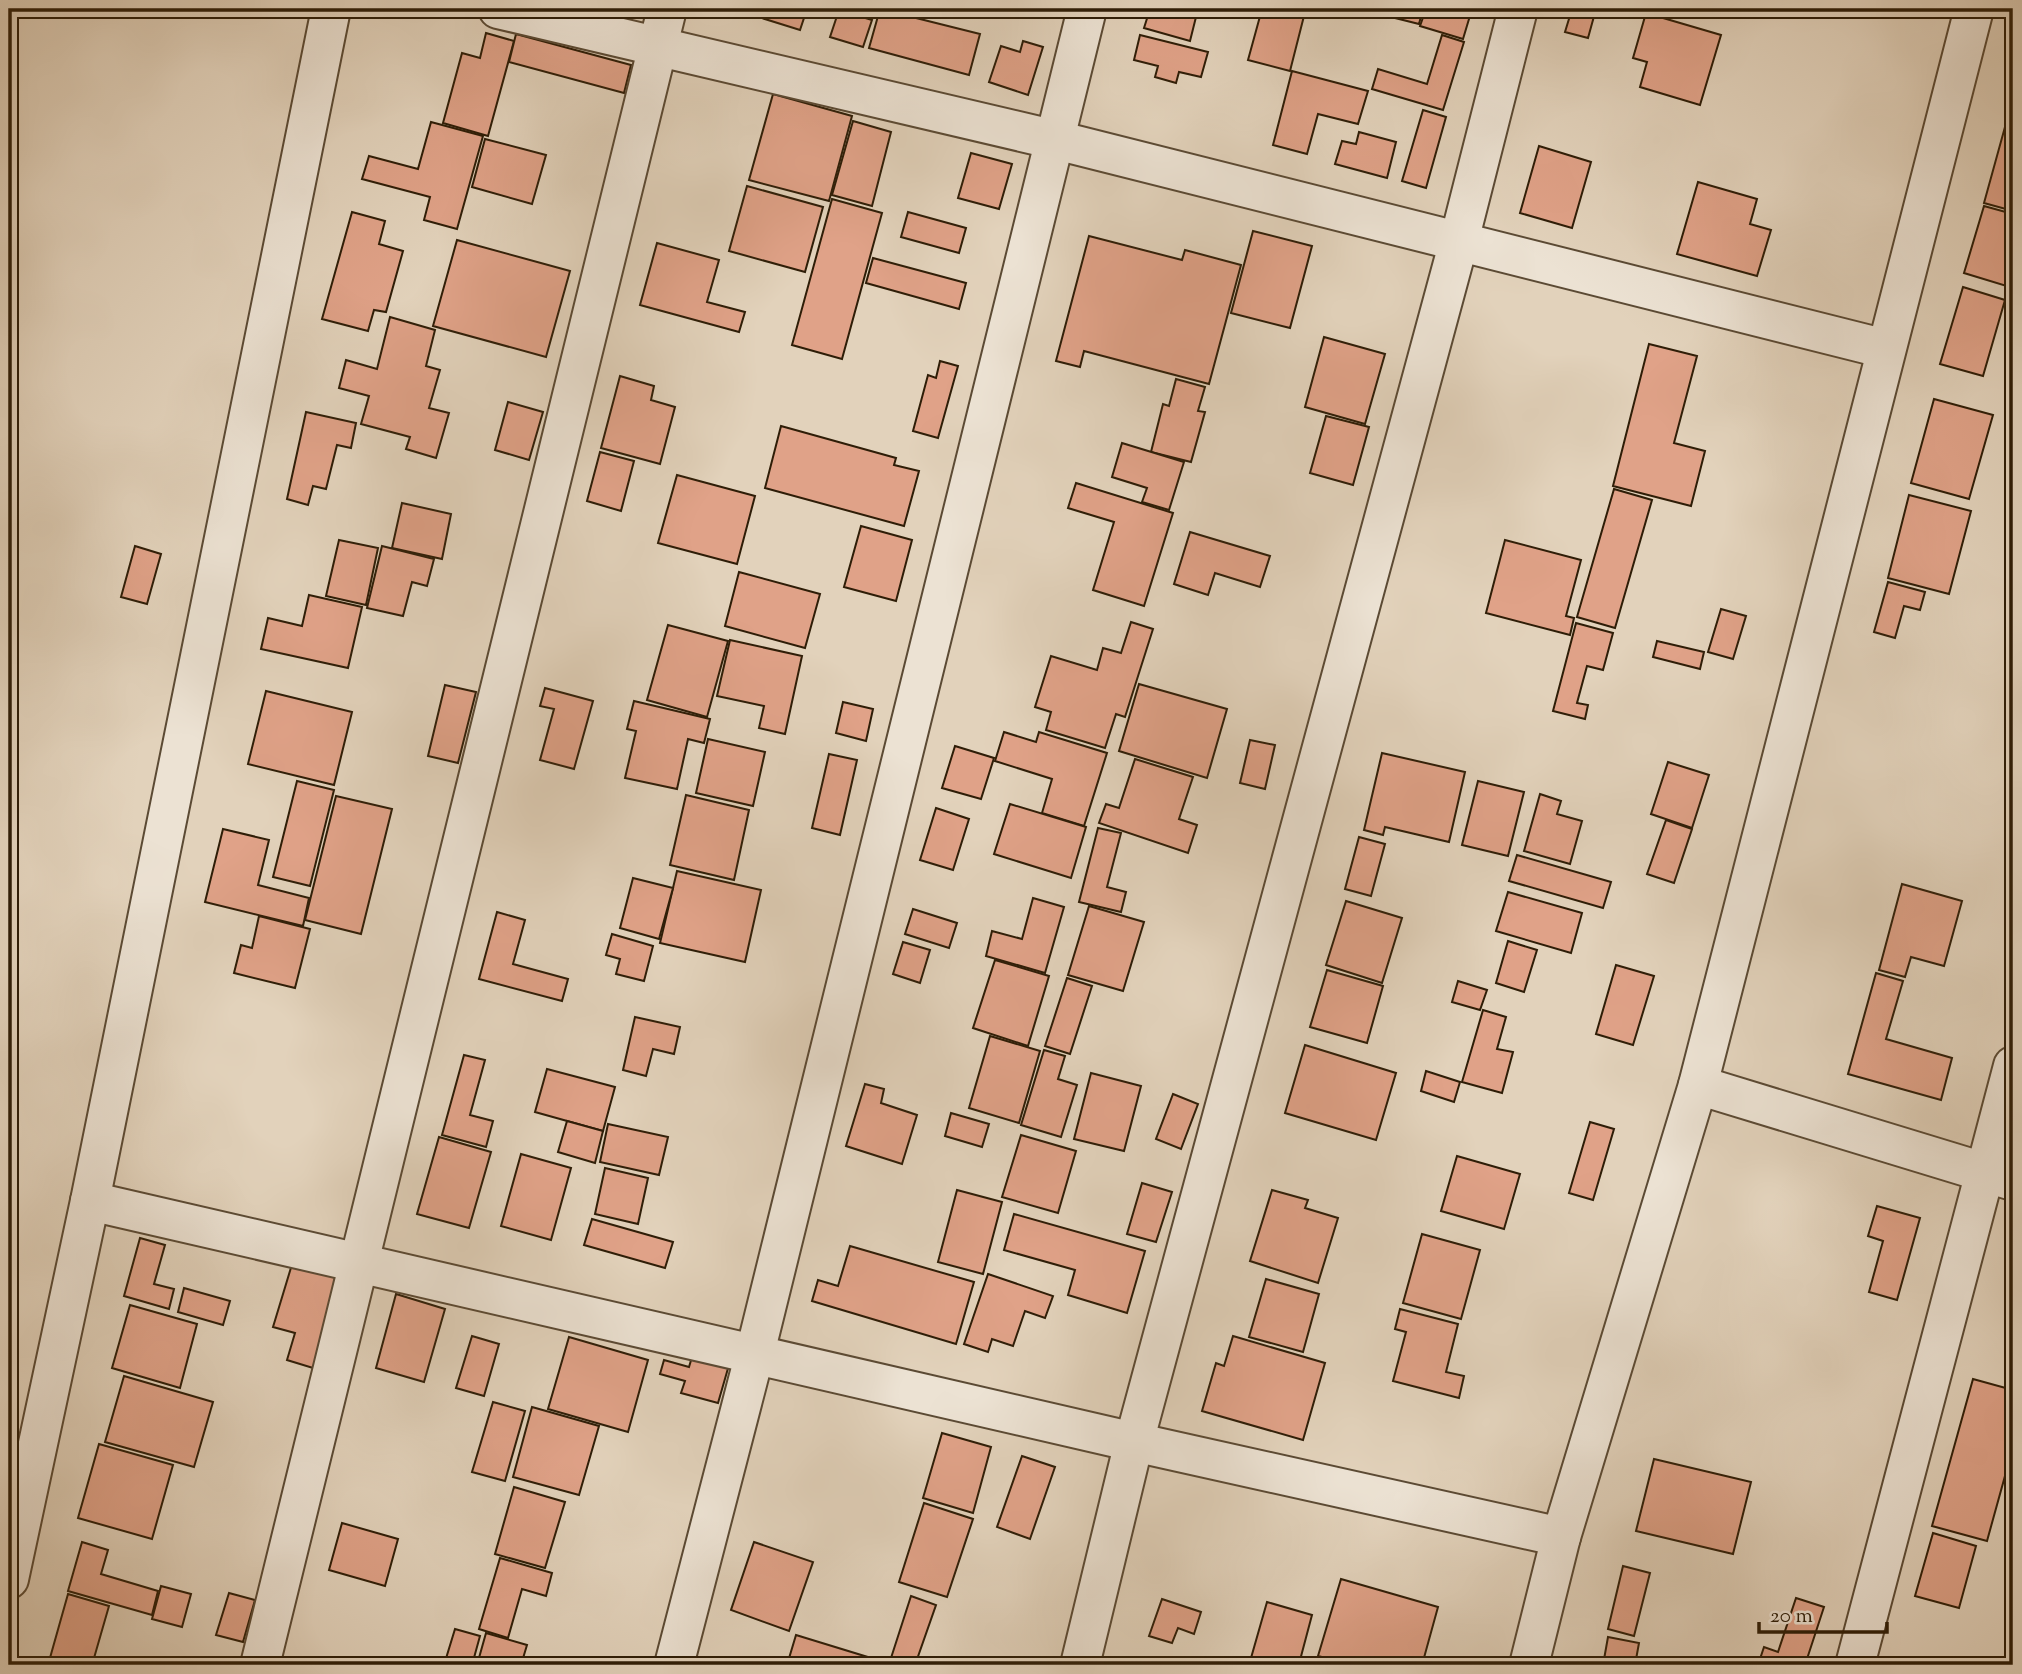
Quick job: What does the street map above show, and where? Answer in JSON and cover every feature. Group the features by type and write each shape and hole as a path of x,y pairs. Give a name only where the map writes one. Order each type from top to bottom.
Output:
{"street":[{"path":"9,1579 90,1201 331,9"},
{"path":"498,9 1056,140 1886,349"},
{"path":"260,1665 667,9"},
{"path":"674,1665 755,1353 1087,9"},
{"path":"1080,1665 1134,1442 1459,241 1518,9"},
{"path":"1529,1665 1561,1537 1698,1085 1974,9"},
{"path":"1855,1665 1999,1177 2013,1066"},
{"path":"1698,1085 1999,1177"},
{"path":"90,1201 1134,1442 1561,1537"}],"building":[{"path":"733,9 807,9 800,30"},
{"path":"880,9 980,34 969,75 869,48"},
{"path":"1150,9 1198,9 1190,41 1144,28"},
{"path":"1262,9 1305,12 1290,71 1248,60"},
{"path":"1359,9 1423,9 1419,24"},
{"path":"1426,9 1449,17 1451,9 1472,9 1463,39 1420,26"},
{"path":"1572,9 1596,9 1588,38 1565,32"},
{"path":"839,10 872,20 863,47 830,37"},
{"path":"1646,13 1721,35 1700,105 1640,87 1647,62 1633,58"},
{"path":"486,33 514,41 488,136 443,123 462,53 480,58"},
{"path":"516,34 631,65 624,93 509,62"},
{"path":"1140,35 1208,52 1201,77 1179,72 1176,83 1155,77 1158,66 1134,60"},
{"path":"1442,35 1464,42 1443,110 1372,89 1378,69 1427,84"},
{"path":"1023,41 1043,47 1028,95 989,82 1001,46 1020,52"},
{"path":"1292,71 1368,91 1358,124 1318,114 1307,154 1273,145"},
{"path":"773,94 852,116 829,201 749,180"},
{"path":"1423,110 1446,117 1426,188 1402,181"},
{"path":"2008,116 2013,118 2013,211 1984,203"},
{"path":"853,121 891,132 872,206 832,195"},
{"path":"431,122 483,136 457,229 424,220 430,197 362,179 369,156 418,169"},
{"path":"1359,132 1396,142 1387,178 1335,164 1342,141 1356,144"},
{"path":"485,139 546,155 532,204 472,187"},
{"path":"1539,146 1591,162 1572,228 1520,213"},
{"path":"971,153 1012,164 999,209 958,198"},
{"path":"1698,182 1757,199 1750,224 1771,230 1757,276 1677,254"},
{"path":"747,186 823,207 805,272 729,251"},
{"path":"832,199 882,213 842,359 792,345"},
{"path":"1984,206 2013,214 2013,288 1964,273"},
{"path":"352,212 385,221 379,244 403,251 386,312 374,310 368,331 322,319"},
{"path":"908,212 966,228 959,253 901,237"},
{"path":"1253,231 1312,246 1290,328 1231,313"},
{"path":"1089,236 1182,260 1185,250 1241,265 1209,384 1084,351 1080,367 1056,361"},
{"path":"457,240 570,271 546,357 433,326"},
{"path":"657,243 719,260 707,302 745,312 739,332 640,305"},
{"path":"873,258 966,283 959,309 866,283"},
{"path":"1963,287 2005,300 1983,376 1940,364"},
{"path":"390,317 435,330 426,366 440,370 429,408 449,413 436,458 406,449 410,437 361,424 369,396 339,388 346,360 377,369"},
{"path":"1324,337 1385,354 1365,424 1305,407"},
{"path":"1649,344 1697,356 1674,443 1705,451 1691,506 1613,486"},
{"path":"940,361 958,366 938,438 913,431 928,375 936,378"},
{"path":"620,376 654,386 651,400 675,407 660,464 601,448"},
{"path":"1176,379 1205,387 1198,411 1205,412 1191,462 1151,452 1163,404 1169,406"},
{"path":"1934,399 1993,415 1969,499 1911,483"},
{"path":"508,402 543,412 529,460 495,450"},
{"path":"306,412 356,423 351,448 337,445 326,489 313,486 308,505 287,499"},
{"path":"1326,416 1369,427 1353,485 1310,473"},
{"path":"781,426 896,458 894,465 919,471 904,526 765,488"},
{"path":"1122,443 1184,462 1169,510 1142,502 1147,488 1112,477"},
{"path":"600,452 634,461 621,511 587,501"},
{"path":"677,475 755,496 737,564 658,543"},
{"path":"1076,483 1173,513 1144,606 1093,590 1114,522 1068,508"},
{"path":"1614,489 1652,500 1615,628 1577,617"},
{"path":"1909,495 1971,511 1949,594 1888,578"},
{"path":"402,503 451,514 442,559 392,548"},
{"path":"861,526 912,540 896,601 844,587"},
{"path":"1190,532 1270,556 1260,587 1215,573 1208,595 1174,584"},
{"path":"339,540 378,548 366,605 326,596"},
{"path":"1505,540 1581,560 1566,616 1574,618 1570,635 1486,613"},
{"path":"135,546 161,554 147,604 121,597"},
{"path":"382,546 434,559 427,586 412,582 403,616 367,608"},
{"path":"739,572 820,594 805,648 725,626"},
{"path":"1888,582 1925,592 1920,610 1904,606 1895,638 1874,632"},
{"path":"309,595 362,607 348,668 261,649 268,618 302,626"},
{"path":"1721,609 1746,616 1733,659 1708,652"},
{"path":"1131,622 1153,629 1125,717 1116,714 1105,748 1046,730 1051,712 1035,707 1051,656 1097,670 1103,648 1121,653"},
{"path":"1576,623 1613,633 1603,670 1587,666 1577,703 1588,705 1585,719 1553,711"},
{"path":"668,625 728,641 707,717 647,700"},
{"path":"730,640 802,656 785,734 759,728 764,706 717,696"},
{"path":"1657,641 1704,652 1700,669 1653,657"},
{"path":"1139,684 1227,709 1207,778 1119,751"},
{"path":"445,685 476,692 458,763 428,756"},
{"path":"545,688 593,701 574,769 540,760 554,709 540,706"},
{"path":"266,691 352,712 334,785 248,764"},
{"path":"634,701 710,719 704,743 688,739 677,789 625,778 636,731 627,729"},
{"path":"843,702 873,709 866,741 836,733"},
{"path":"1004,732 1036,742 1039,732 1107,753 1084,826 1042,813 1052,779 995,761"},
{"path":"708,739 765,752 753,806 696,793"},
{"path":"1250,740 1275,745 1265,789 1240,783"},
{"path":"955,746 994,758 981,799 942,788"},
{"path":"1382,753 1465,772 1449,842 1385,827 1383,835 1364,830"},
{"path":"829,754 857,760 840,835 812,828"},
{"path":"1135,759 1193,777 1179,819 1197,825 1188,853 1099,823 1106,804 1119,808"},
{"path":"1668,762 1709,775 1692,828 1651,814"},
{"path":"297,781 334,790 310,886 273,877"},
{"path":"1478,781 1524,792 1508,856 1462,845"},
{"path":"1540,794 1561,801 1557,814 1582,821 1570,864 1524,851"},
{"path":"686,795 749,810 734,880 670,865"},
{"path":"336,796 392,809 361,934 305,920"},
{"path":"1010,804 1086,827 1071,878 994,854"},
{"path":"936,808 969,819 953,870 920,860"},
{"path":"1666,820 1692,829 1674,883 1647,874"},
{"path":"1098,828 1121,833 1107,887 1126,892 1121,912 1079,902"},
{"path":"223,829 269,840 258,885 309,898 303,926 205,902"},
{"path":"1359,837 1385,844 1371,896 1345,889"},
{"path":"1517,855 1611,882 1603,908 1509,881"},
{"path":"677,871 761,890 745,962 660,943"},
{"path":"633,878 673,888 659,939 620,928"},
{"path":"1902,884 1962,901 1944,966 1911,957 1905,977 1879,970"},
{"path":"1508,892 1582,913 1571,953 1496,931"},
{"path":"1033,898 1064,907 1045,973 986,956 992,931 1022,939"},
{"path":"1346,901 1402,918 1382,983 1326,965"},
{"path":"1089,906 1144,922 1123,991 1068,975"},
{"path":"913,909 957,923 949,948 905,934"},
{"path":"497,912 525,920 513,964 568,979 562,1001 479,979"},
{"path":"259,916 310,929 295,988 234,973 241,945 252,948"},
{"path":"612,934 653,946 644,981 616,974 620,959 606,955"},
{"path":"1508,941 1537,950 1524,992 1496,983"},
{"path":"903,942 930,950 920,983 893,974"},
{"path":"995,960 1049,976 1028,1046 973,1028"},
{"path":"1616,965 1654,976 1633,1045 1596,1034"},
{"path":"1327,970 1383,986 1367,1043 1310,1027"},
{"path":"1876,973 1903,981 1886,1039 1952,1058 1941,1100 1848,1074"},
{"path":"1067,978 1092,986 1070,1054 1045,1046"},
{"path":"1458,981 1487,990 1480,1010 1452,1002"},
{"path":"1483,1010 1506,1017 1497,1049 1513,1052 1502,1093 1462,1082"},
{"path":"635,1017 680,1027 674,1054 653,1049 646,1076 623,1070"},
{"path":"990,1036 1040,1051 1019,1123 969,1108"},
{"path":"1305,1045 1396,1073 1376,1140 1285,1113"},
{"path":"1044,1050 1065,1056 1058,1079 1077,1085 1061,1137 1021,1125"},
{"path":"464,1055 485,1060 470,1115 493,1121 486,1147 442,1135"},
{"path":"547,1069 615,1087 603,1131 535,1112"},
{"path":"1426,1071 1460,1082 1454,1102 1421,1091"},
{"path":"1091,1073 1141,1086 1124,1151 1074,1139"},
{"path":"865,1084 884,1089 881,1103 917,1115 902,1164 846,1146"},
{"path":"1173,1094 1198,1104 1181,1149 1156,1139"},
{"path":"951,1113 989,1124 982,1147 945,1136"},
{"path":"567,1121 603,1131 595,1163 558,1152"},
{"path":"1590,1122 1614,1129 1593,1200 1569,1193"},
{"path":"608,1124 668,1137 659,1175 600,1162"},
{"path":"1021,1135 1076,1151 1058,1213 1002,1197"},
{"path":"439,1137 491,1152 469,1228 417,1214"},
{"path":"521,1154 571,1168 551,1240 501,1226"},
{"path":"1457,1156 1520,1174 1504,1229 1441,1211"},
{"path":"605,1168 648,1178 638,1224 595,1214"},
{"path":"1142,1183 1172,1192 1156,1242 1127,1234"},
{"path":"957,1190 1002,1202 983,1274 938,1262"},
{"path":"1272,1190 1308,1200 1305,1208 1338,1218 1318,1283 1250,1261"},
{"path":"1877,1206 1920,1218 1897,1300 1869,1292 1883,1241 1868,1236"},
{"path":"1014,1214 1145,1251 1127,1313 1068,1295 1075,1270 1004,1250"},
{"path":"592,1219 673,1242 665,1268 584,1245"},
{"path":"1422,1234 1480,1250 1461,1319 1403,1303"},
{"path":"140,1238 165,1245 154,1284 174,1289 169,1309 124,1296"},
{"path":"850,1246 974,1282 956,1344 812,1301 818,1280 838,1286"},
{"path":"293,1261 339,1274 313,1368 287,1360 295,1333 273,1327"},
{"path":"988,1274 1053,1296 1045,1318 1025,1311 1013,1346 992,1339 988,1352 964,1344"},
{"path":"1266,1279 1319,1294 1303,1352 1249,1337"},
{"path":"184,1288 230,1301 223,1325 178,1312"},
{"path":"396,1294 445,1309 424,1382 376,1368"},
{"path":"130,1305 197,1324 180,1388 112,1368"},
{"path":"1400,1309 1458,1324 1446,1372 1464,1376 1459,1398 1393,1381 1406,1332 1395,1329"},
{"path":"472,1336 499,1344 484,1396 456,1388"},
{"path":"1233,1336 1325,1363 1303,1440 1202,1411 1216,1363 1224,1366"},
{"path":"569,1337 648,1360 628,1432 548,1409"},
{"path":"695,1347 731,1358 718,1403 681,1393 685,1381 660,1374 664,1360 689,1367"},
{"path":"124,1376 213,1402 194,1467 105,1442"},
{"path":"1973,1379 2013,1390 2013,1447 1987,1541 1932,1526"},
{"path":"493,1402 525,1411 505,1481 472,1472"},
{"path":"532,1407 599,1426 579,1495 513,1477"},
{"path":"942,1433 991,1447 973,1513 923,1498"},
{"path":"99,1444 173,1465 152,1539 78,1518"},
{"path":"1022,1456 1055,1467 1030,1539 997,1527"},
{"path":"1654,1459 1751,1482 1733,1554 1636,1531"},
{"path":"514,1487 565,1502 545,1568 495,1554"},
{"path":"924,1503 973,1519 947,1597 899,1582"},
{"path":"342,1523 398,1539 385,1586 329,1570"},
{"path":"1933,1533 1976,1546 1959,1608 1915,1596"},
{"path":"82,1542 108,1550 101,1574 158,1591 152,1615 68,1591"},
{"path":"754,1542 813,1562 789,1631 731,1610"},
{"path":"500,1558 552,1573 546,1596 522,1589 508,1638 479,1629"},
{"path":"1623,1566 1650,1573 1634,1636 1608,1629"},
{"path":"1341,1579 1438,1607 1422,1665 1352,1665 1318,1656"},
{"path":"161,1586 191,1594 182,1627 152,1619"},
{"path":"229,1593 255,1600 243,1642 216,1635"},
{"path":"68,1594 109,1606 92,1665 48,1665"},
{"path":"911,1596 936,1605 915,1665 891,1658"},
{"path":"1796,1598 1824,1607 1805,1665 1758,1665 1764,1647 1778,1652"},
{"path":"1162,1599 1201,1612 1194,1634 1178,1628 1172,1643 1149,1636"},
{"path":"1267,1602 1312,1615 1299,1664 1304,1665 1249,1665"},
{"path":"455,1629 480,1636 472,1665 444,1665"},
{"path":"486,1633 527,1645 521,1665 477,1665"},
{"path":"796,1635 871,1658 869,1665 787,1665"},
{"path":"1608,1637 1639,1643 1635,1665 1603,1665"}]}
